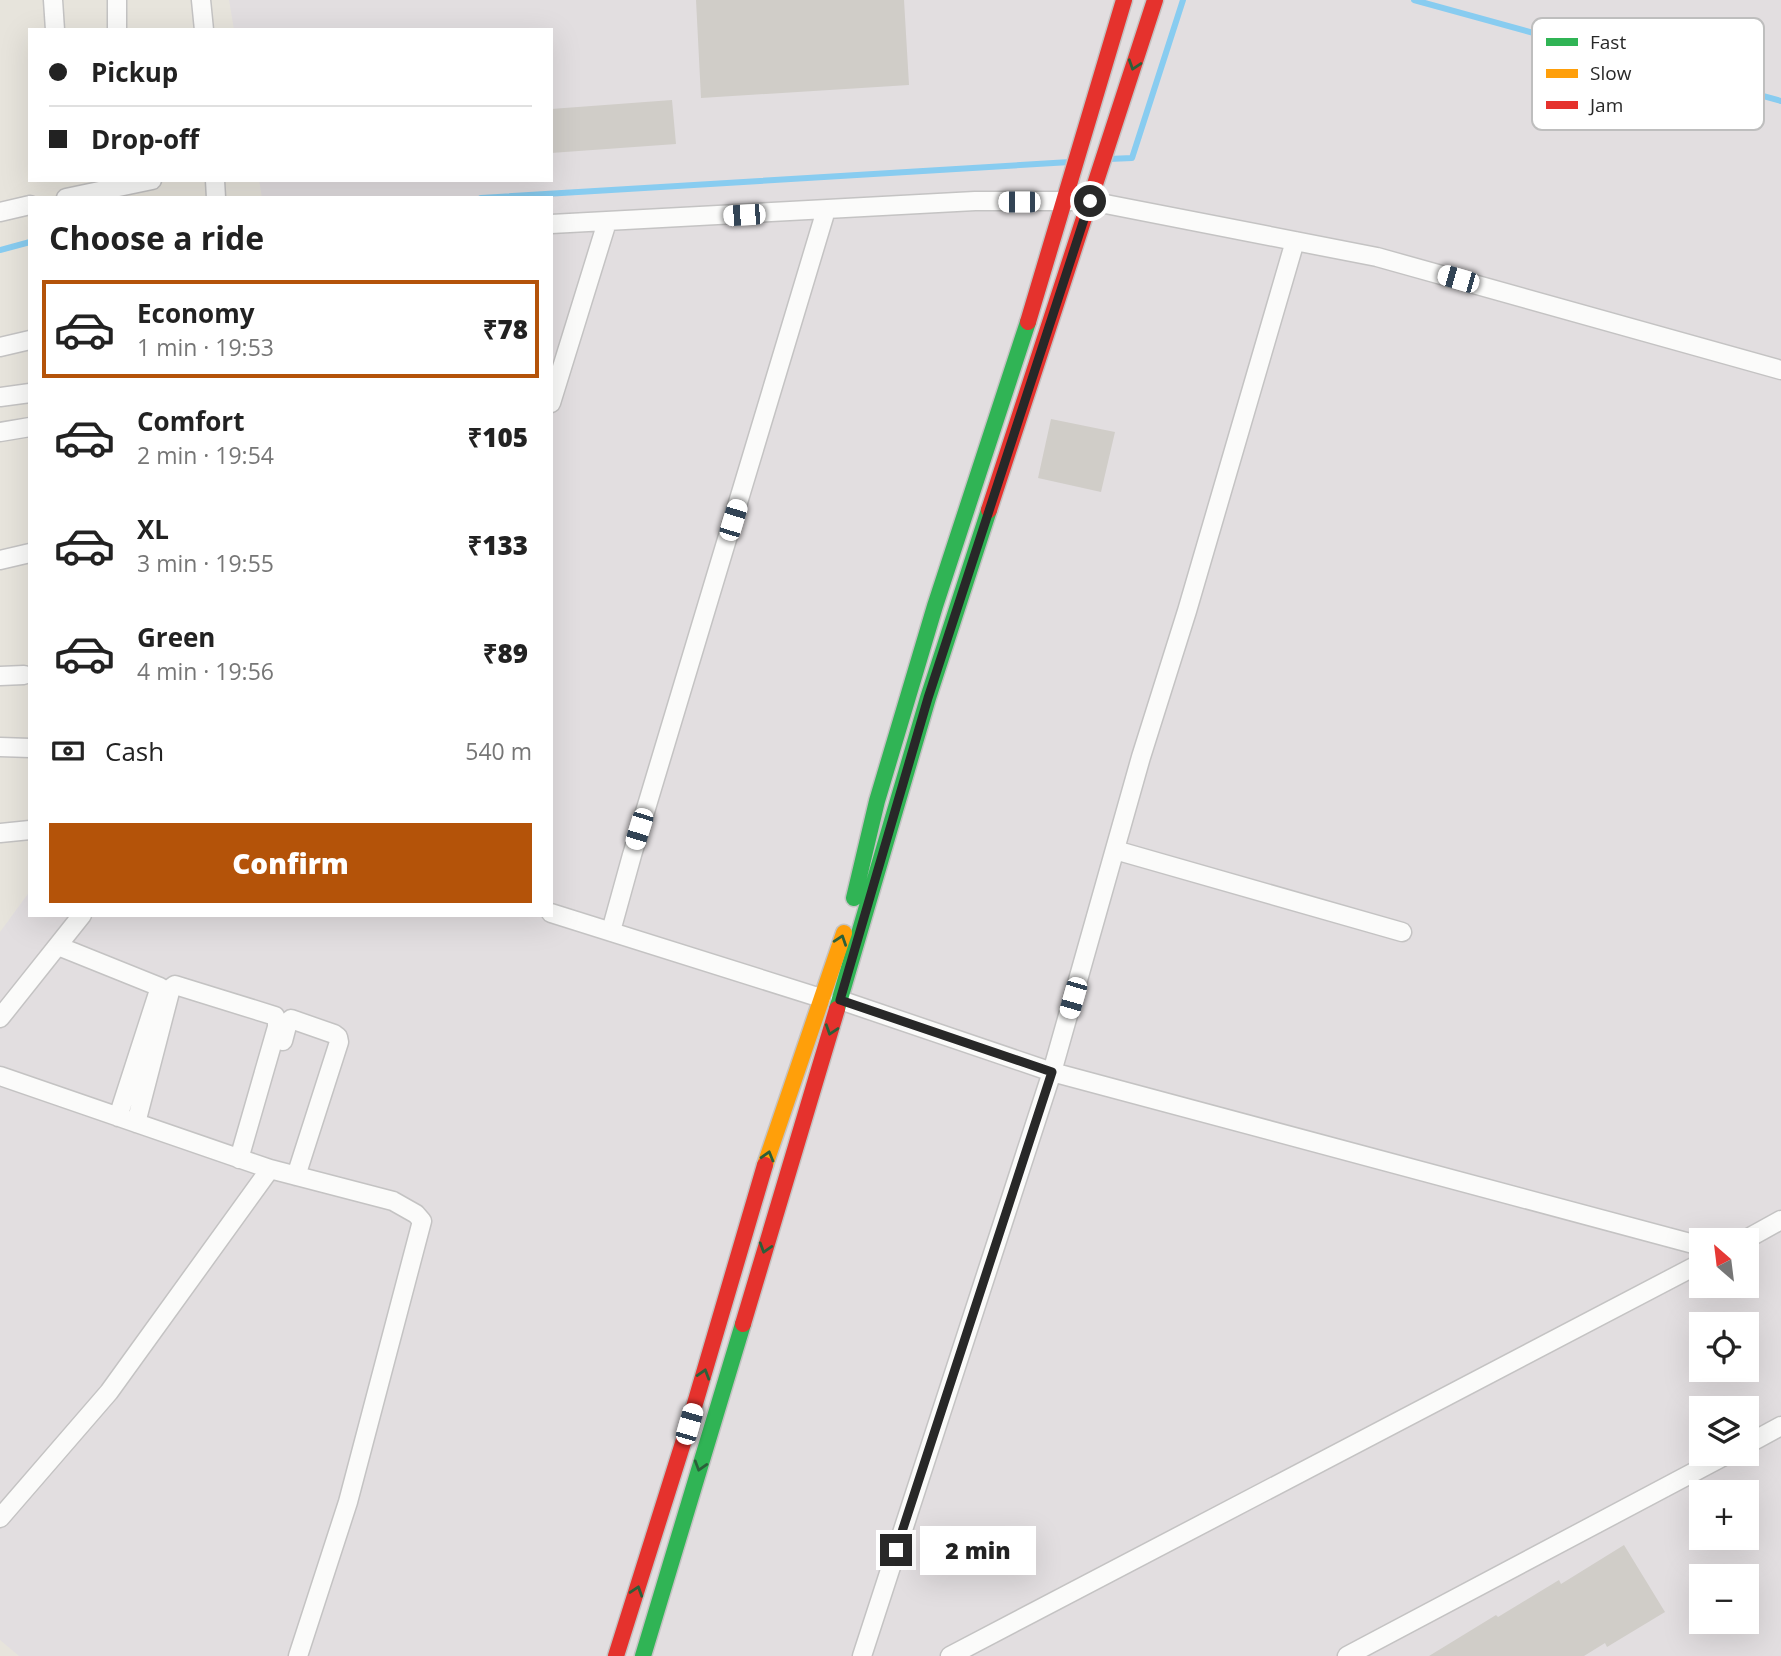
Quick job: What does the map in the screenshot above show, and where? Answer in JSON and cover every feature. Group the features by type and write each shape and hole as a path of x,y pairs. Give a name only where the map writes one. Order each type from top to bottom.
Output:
{"street":[{"path":"53,0 55,28"},
{"path":"117,0 117,28"},
{"path":"201,0 204,28"},
{"path":"615,1656 682,1449 772,1141 850,914 877,801 935,606 1020,351 1124,0"},
{"path":"643,1656 928,698 1155,0"},
{"path":"73,196 118,184"},
{"path":"553,224 975,201 1090,201 1377,257 1781,370"},
{"path":"0,212 28,205"},
{"path":"611,931 826,210"},
{"path":"553,397 607,222"},
{"path":"862,1656 1052,1072 1141,757 1188,611 1295,241"},
{"path":"0,346 28,340"},
{"path":"0,397 28,393"},
{"path":"0,432 28,427"},
{"path":"0,559 28,553"},
{"path":"0,676 24,674"},
{"path":"0,747 28,748"},
{"path":"0,833 28,830"},
{"path":"1115,850 1402,932"},
{"path":"553,914 821,998 840,1000 1052,1072 1689,1243"},
{"path":"0,1018 80,917"},
{"path":"58,946 160,987 118,1117"},
{"path":"136,1123 171,988 175,985 275,1016 277,1027 243,1160"},
{"path":"243,1160 288,1022 291,1019 296,1020 334,1034 339,1042 296,1176"},
{"path":"0,1076 270,1169 393,1201 416,1214 422,1221 348,1502 298,1656"},
{"path":"0,1518 109,1392 270,1169"},
{"path":"1759,1232 1781,1220"},
{"path":"950,1656 1689,1269"},
{"path":"1759,1437 1781,1426"},
{"path":"1347,1656 1705,1466"}],"shaded area":[{"path":"229,0 1781,0 1781,1656 19,1656 0,1640 0,932 28,894 28,917 553,917 553,196 262,196 259,182 553,182 553,28 234,28"}],"building":[{"path":"696,0 904,0 909,85 701,98"},
{"path":"672,100 676,144 553,153 553,109"},
{"path":"1051,419 1115,432 1101,492 1038,478"},
{"path":"1624,1545 1665,1612 1607,1647 1605,1643 1584,1656 1429,1656 1559,1580 1561,1584"}],"waterway":[{"path":"1109,159 1132,158 1183,0"},
{"path":"1414,0 1532,32"},
{"path":"1764,96 1781,101"},
{"path":"514,196 1070,162"},
{"path":"0,250 28,243"}],"traffic: fast":[{"path":"854,898 877,801 935,606 1028,322"},
{"path":"837,1009 928,698 989,510"},
{"path":"643,1656 743,1324"}],"traffic: slow":[{"path":"765,1165 844,933"}],"traffic: jam":[{"path":"1028,322 1124,0"},
{"path":"989,510 1155,0"},
{"path":"743,1324 837,1009"},
{"path":"616,1656 689,1424 765,1165"}],"route":[{"path":"896,1550 1052,1072 840,1000 928,698 1090,201"}]}
